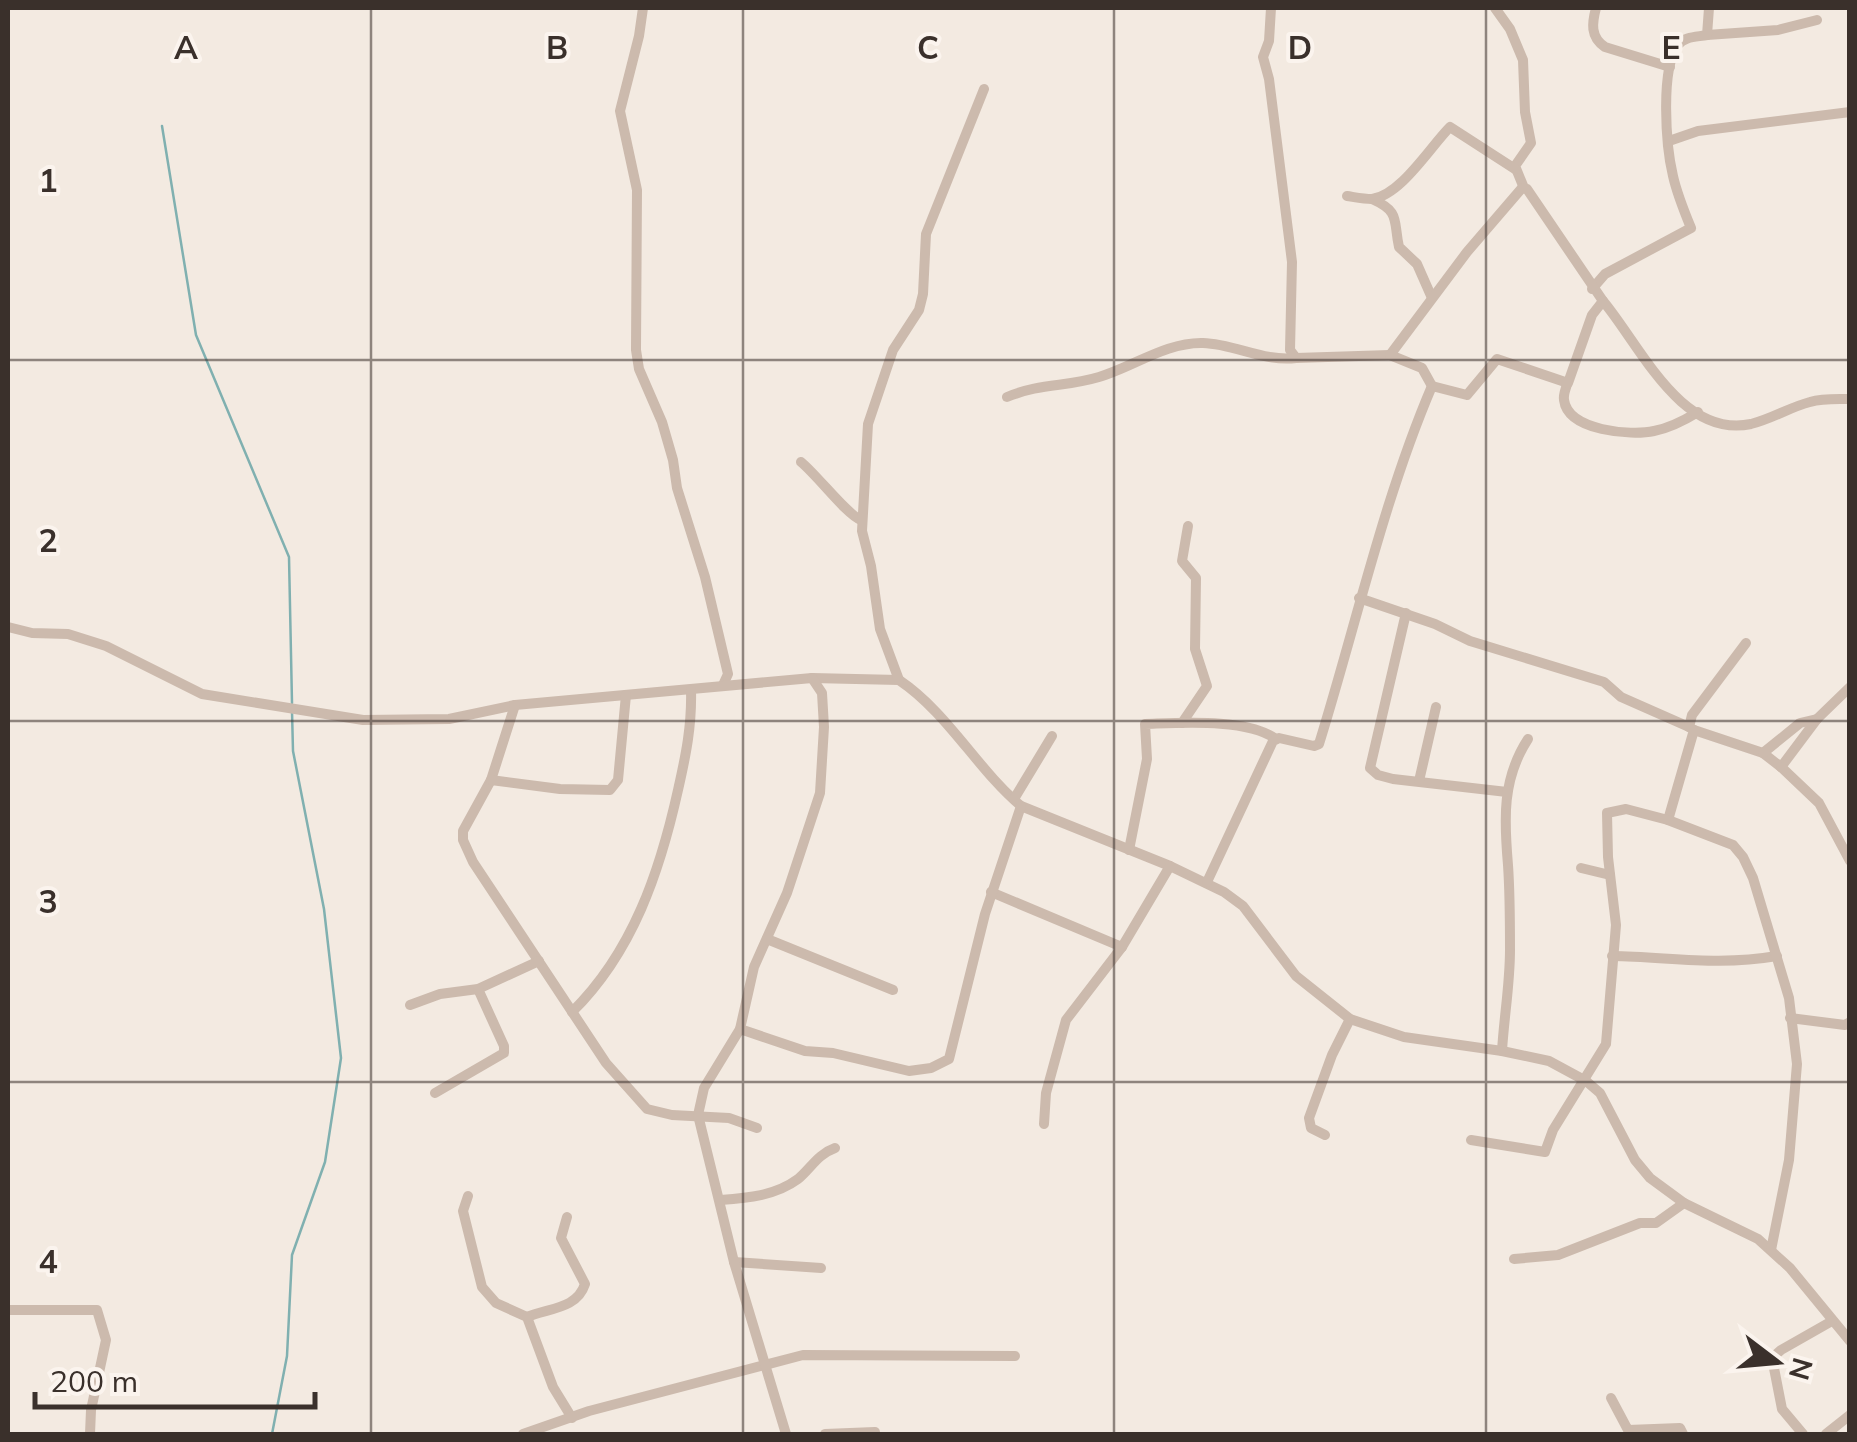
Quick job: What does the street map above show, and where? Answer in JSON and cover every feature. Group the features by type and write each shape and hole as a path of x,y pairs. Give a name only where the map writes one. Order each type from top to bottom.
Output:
{"street":[{"path":"642,8 640,36 620,111 637,190 639,219 636,350 639,369 662,422 677,488 705,578 725,679"},
{"path":"1271,8 1263,68 1269,78 1292,262 1289,342 1296,358"},
{"path":"1495,8 1510,29 1523,60 1531,143 1518,158 1515,169"},
{"path":"1596,8 1593,20 1597,42 1670,67"},
{"path":"1707,35 1709,8"},
{"path":"1592,290 1605,274 1691,228 1673,176 1669,140 1670,67 1678,45 1707,35 1778,30 1817,20"},
{"path":"984,89 926,234 923,294 918,310 893,350 868,424 861,520 880,629 900,680 946,725 1003,792 1018,803 1206,882 1243,906 1296,976 1350,1020 1404,1036 1549,1061 1586,1081 1612,1111 1642,1169 1684,1204 1732,1224 1771,1250 1848,1337"},
{"path":"1669,140 1698,131 1850,112"},
{"path":"1372,198 1403,180 1450,127 1515,169 1592,290 1680,402 1707,418 1737,426 1811,402 1850,399"},
{"path":"1390,355 1524,188"},
{"path":"1347,196 1372,198 1391,209 1399,248 1418,264 1432,298"},
{"path":"1603,301 1592,315 1567,384 1564,400 1570,411 1590,426 1624,434 1653,432 1698,412"},
{"path":"1007,397 1038,385 1075,384 1104,376 1192,344 1214,344 1280,360 1390,355 1422,368 1432,386 1467,395 1497,358 1567,384"},
{"path":"1129,850 1147,759 1145,724 1182,723 1266,732 1276,739 1319,744 1359,598 1432,386"},
{"path":"801,462 830,488 854,518 861,520"},
{"path":"1182,723 1207,686 1195,650 1196,578 1182,560 1188,526"},
{"path":"1359,598 1470,641 1604,682 1621,697 1763,754 1819,803 1850,861"},
{"path":"1406,613 1370,768 1378,775 1507,792"},
{"path":"8,627 32,633 68,634 106,646 202,694 386,720 449,719 515,705 691,690 725,679 744,683 835,677 900,680"},
{"path":"1668,820 1692,714 1746,642"},
{"path":"822,693 835,677"},
{"path":"786,1434 762,1366 698,1115 704,1088 740,1030 754,966 787,894 820,794 822,693 812,678"},
{"path":"1781,767 1818,719 1850,687"},
{"path":"572,1012 608,972 649,890 668,838 690,740 691,690"},
{"path":"491,780 560,790 610,790 618,780 626,695"},
{"path":"515,705 491,780 467,821 463,840 473,862 606,1063 647,1109 672,1116 729,1118 757,1128"},
{"path":"1419,782 1436,707"},
{"path":"1763,754 1800,723 1818,719"},
{"path":"740,1030 805,1050 833,1052 898,1070 931,1068 949,1058 1018,803 1052,736"},
{"path":"1206,882 1276,739"},
{"path":"1502,1051 1510,953 1503,829 1507,792 1518,754 1528,739"},
{"path":"1471,1140 1545,1152 1553,1130 1606,1044 1616,925 1607,813 1626,809 1668,820 1733,846 1744,857 1789,998 1796,1064 1792,1130 1771,1250"},
{"path":"1044,1124 1046,1093 1066,1020 1122,947 1170,866"},
{"path":"1581,868 1610,876"},
{"path":"991,892 1122,947"},
{"path":"767,940 893,990"},
{"path":"1612,956 1742,962 1777,956"},
{"path":"410,1005 440,994 478,989 539,961"},
{"path":"436,1092 504,1053 478,989"},
{"path":"1790,1018 1845,1025 1850,1022"},
{"path":"1325,1135 1311,1128 1309,1118 1332,1054 1350,1020"},
{"path":"720,1200 778,1190 835,1148"},
{"path":"468,1196 463,1211 482,1287 496,1303 527,1317 569,1304 582,1294 586,1284 561,1238 568,1217"},
{"path":"1514,1259 1558,1255 1640,1223 1656,1222 1684,1204"},
{"path":"734,1262 821,1268"},
{"path":"8,1310 97,1310 106,1340 90,1434"},
{"path":"527,1317 553,1387 572,1418"},
{"path":"1803,1434 1782,1409 1772,1358 1832,1321"},
{"path":"523,1434 802,1355 1015,1356"},
{"path":"1612,1398 1628,1430 1680,1428 1683,1434"},
{"path":"1826,1434 1850,1415"},
{"path":"825,1434 875,1432"}],"waterway":[{"path":"162,126 196,335 289,557 292,703"},
{"path":"272,1434 287,1356 292,1255 325,1162 341,1058 324,909 293,751 292,711"}]}
